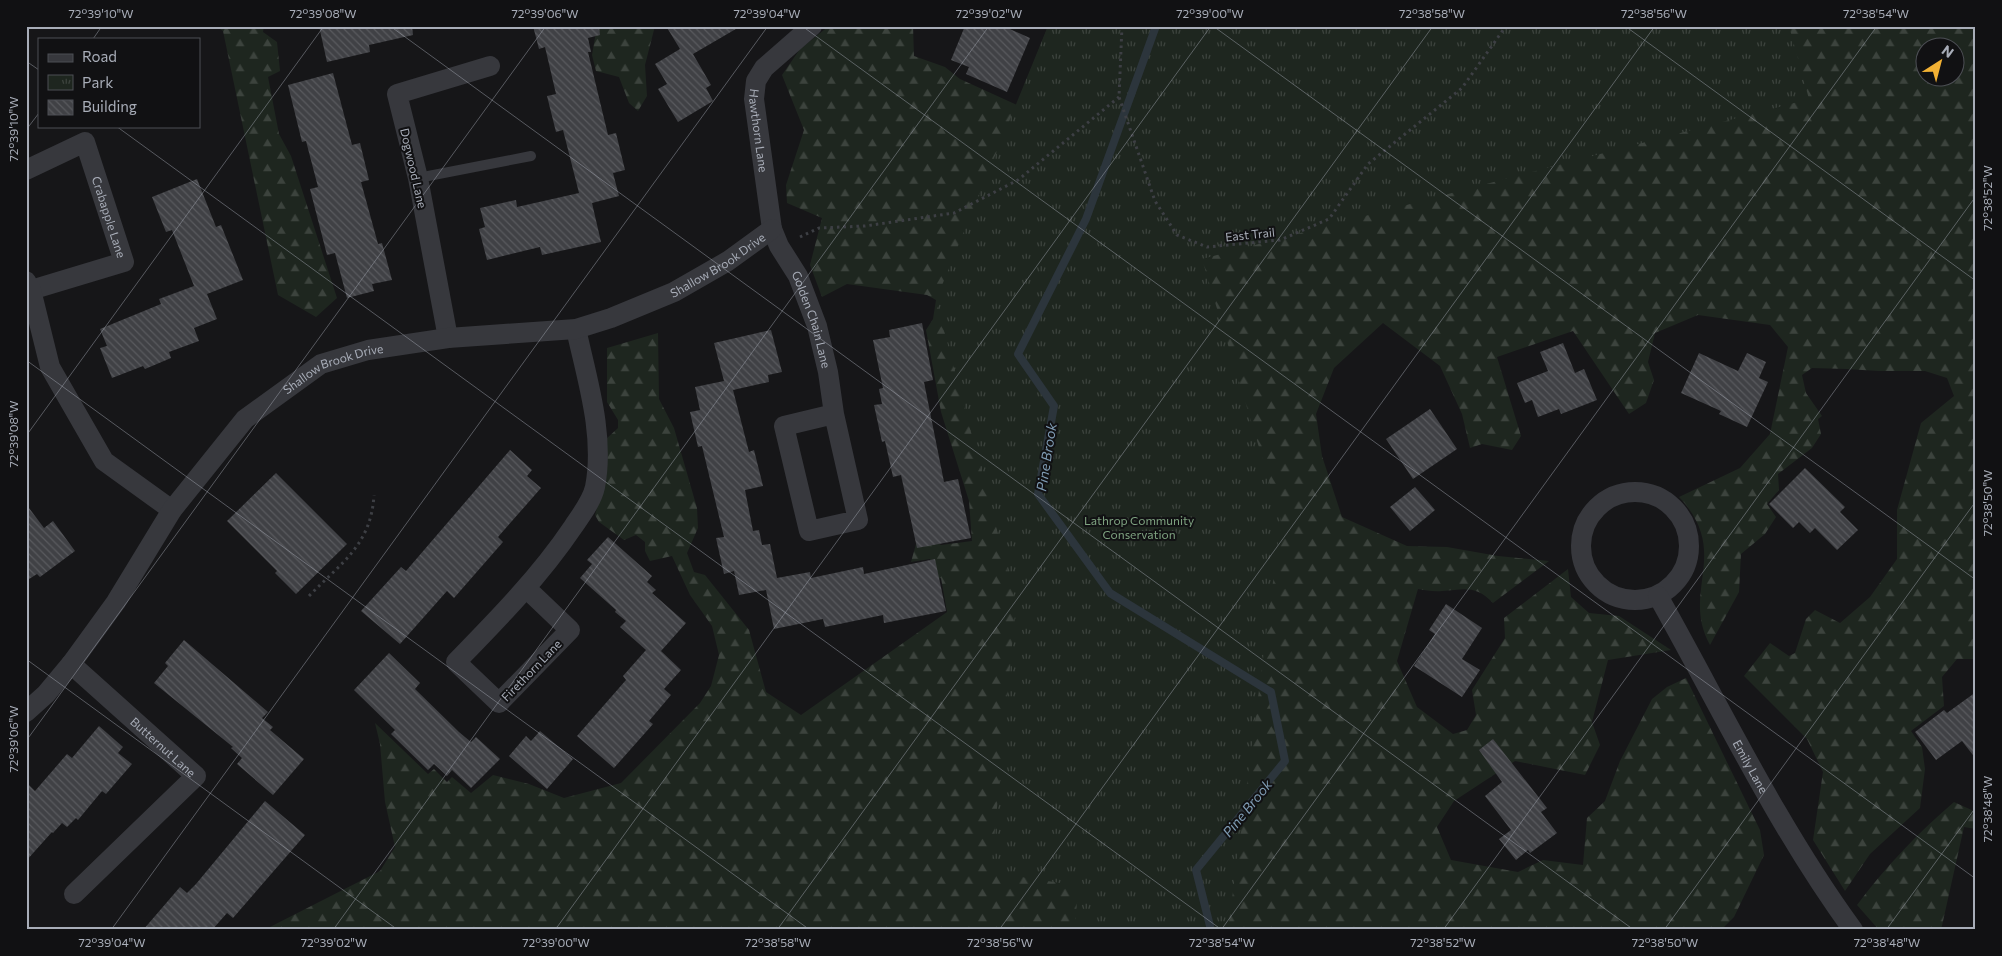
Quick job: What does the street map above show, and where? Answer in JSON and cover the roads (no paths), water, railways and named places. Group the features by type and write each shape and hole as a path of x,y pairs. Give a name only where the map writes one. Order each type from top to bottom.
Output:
{"street":[{"name":"Hawthorn Lane","path":"772,229 754,99 756,81 776,56 812,26"},
{"name":"Dogwood Lane","path":"448,338 418,178 397,94 490,66"},
{"name":"Crabapple Lane","path":"26,170 85,142 124,262 29,285 50,367 104,461 172,510"},
{"name":"Shallow Brook Drive","path":"26,712 46,694 71,664 116,602 172,510 245,419 321,364 368,350 448,338 576,329 645,304 688,285 728,262 772,229"},
{"name":"Golden Chain Lane","path":"772,229 798,276 817,326 828,372 834,414 858,520 809,531 784,426 834,414"},
{"name":"Firethorn Lane","path":"526,588 570,630 499,703 456,662 526,588 570,533 594,489 597,469 595,426 591,394 576,329"},
{"path":"1634,491 1653,495 1669,503 1684,523 1690,547 1684,571 1668,589 1658,596 1635,600 1611,595 1597,584 1586,570 1580,546 1585,523 1592,512 1611,497 1634,491"},
{"name":"Emily Lane","path":"1658,596 1785,825 1831,900 1853,930"},
{"name":"Butternut Lane","path":"71,664 196,776 74,894"}],"lane":[{"path":"418,178 531,156"}],"waterway":[{"name":"Pine Brook","path":"1156,26 1086,219 1018,354 1054,406 1038,494 1110,593 1271,692 1285,761 1196,870 1211,930"}],"park label":[{"name":"Lathrop Community Conservation","path":"1139,527"}]}
